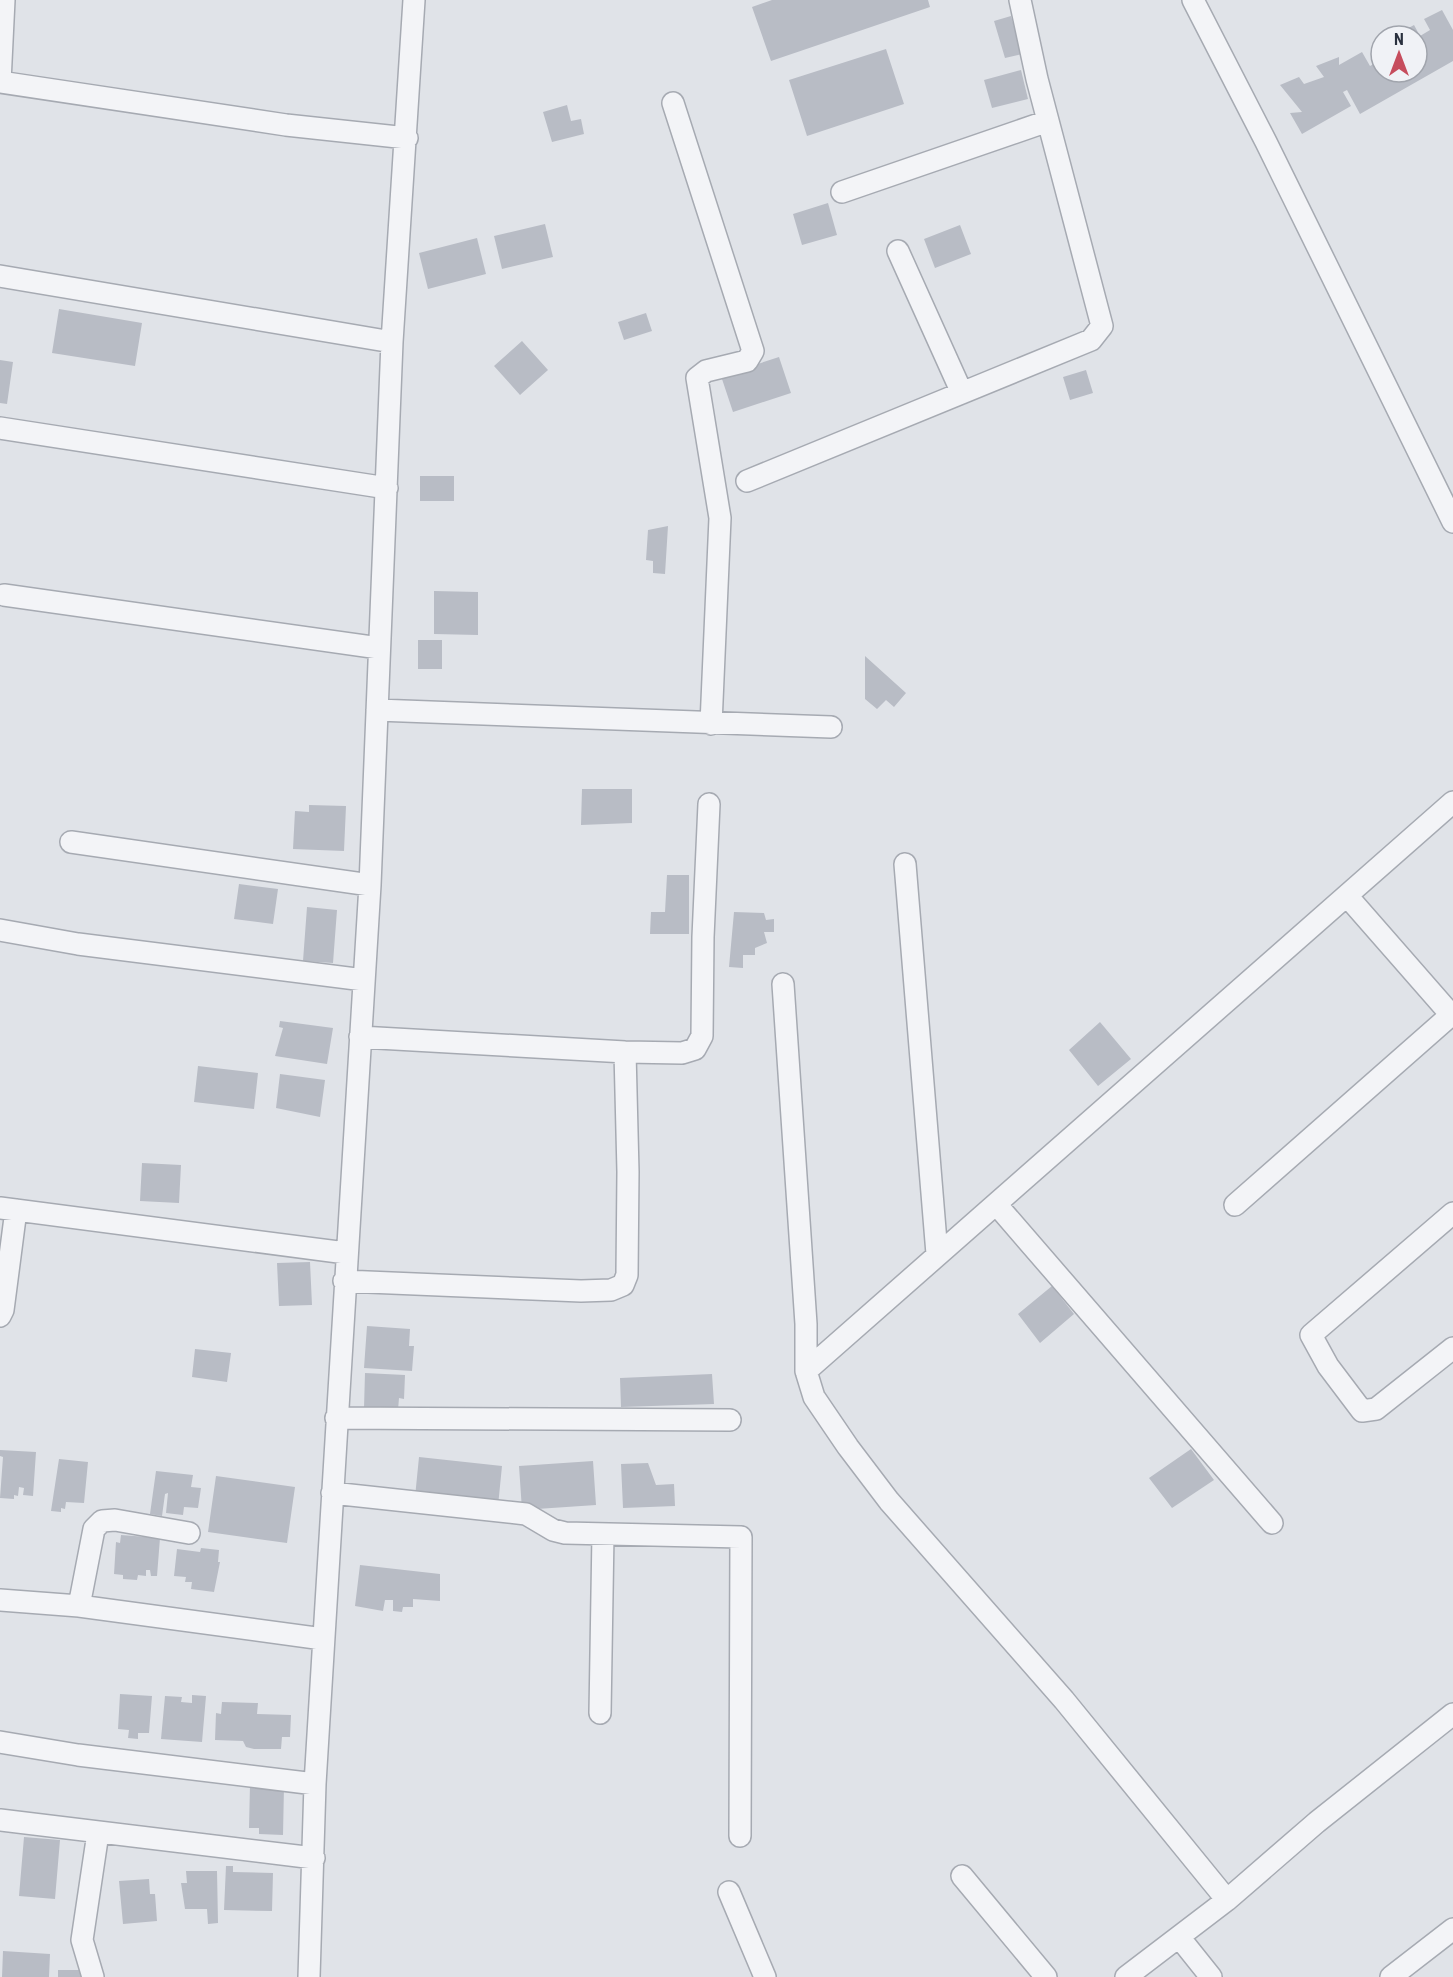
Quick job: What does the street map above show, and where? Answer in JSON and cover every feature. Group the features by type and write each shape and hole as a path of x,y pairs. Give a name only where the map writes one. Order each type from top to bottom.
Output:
{"street":[{"path":"4,0 0,82 286,125 407,138"},
{"path":"309,1977 315,1784 370,885 392,342 407,138 414,0"},
{"path":"747,481 1091,340 1102,326 1048,120 1020,0"},
{"path":"1193,0 1271,152 1453,522"},
{"path":"673,103 753,351 747,361 706,371 697,378 720,518 711,724"},
{"path":"842,192 1048,120"},
{"path":"898,251 962,393"},
{"path":"0,276 392,342"},
{"path":"0,428 387,488"},
{"path":"4,595 380,648"},
{"path":"377,710 831,727"},
{"path":"806,1371 1453,802"},
{"path":"360,1037 625,1052 682,1053 694,1049 702,1036 703,937 709,804"},
{"path":"71,842 370,885"},
{"path":"905,864 937,1254"},
{"path":"1235,1205 1452,1016 1347,897"},
{"path":"0,930 78,944 364,980"},
{"path":"783,984 806,1324 806,1371 814,1397 889,1501 1064,1700 1227,1900"},
{"path":"344,1281 581,1291 610,1290 623,1285 627,1275 628,1172 625,1052"},
{"path":"996,1204 1272,1523"},
{"path":"0,1316 3,1310 8,1209 346,1253"},
{"path":"1453,1213 1311,1335 1328,1366 1362,1411 1376,1408 1453,1348"},
{"path":"336,1418 730,1420"},
{"path":"332,1493 526,1514 553,1530 565,1533 741,1537 740,1836"},
{"path":"79,1606 94,1529 102,1521 115,1520 189,1533"},
{"path":"600,1713 603,1534"},
{"path":"0,1600 79,1606 323,1639"},
{"path":"1126,1977 1227,1900 1317,1822 1453,1714"},
{"path":"0,1742 78,1755 315,1784"},
{"path":"0,1820 314,1858"},
{"path":"93,1977 82,1940 98,1833"},
{"path":"962,1876 1046,1977"},
{"path":"729,1892 765,1977"},
{"path":"1391,1977 1453,1929"},
{"path":"1179,1938 1211,1977"}],"building":[{"path":"772,0 928,0 930,7 771,61 752,7"},
{"path":"1442,10 1453,30 1453,61 1429,75 1430,30 1429,24 1424,19"},
{"path":"1011,16 1022,54 1005,58 994,21"},
{"path":"886,49 904,104 807,136 789,80"},
{"path":"1362,52 1369,64 1369,84 1413,84 1360,114 1347,90 1343,92 1351,106 1302,134 1290,113 1302,112 1280,85 1299,77 1304,84 1324,77 1316,66 1339,57 1339,65"},
{"path":"1021,70 1028,99 992,108 984,80"},
{"path":"567,105 571,121 581,119 584,134 552,142 543,112"},
{"path":"828,203 837,235 802,245 793,214"},
{"path":"545,224 553,257 502,269 494,236"},
{"path":"960,225 971,254 935,268 924,239"},
{"path":"477,238 486,274 428,289 419,253"},
{"path":"59,309 142,323 135,366 52,353"},
{"path":"646,313 652,331 624,340 618,322"},
{"path":"522,341 548,370 520,395 494,366"},
{"path":"779,357 791,393 733,412 721,376"},
{"path":"0,360 13,362 7,404 0,403"},
{"path":"1086,370 1093,393 1070,400 1063,377"},
{"path":"420,476 454,476 454,501 420,501"},
{"path":"668,526 665,574 653,573 653,561 646,560 648,530"},
{"path":"434,591 478,592 478,635 434,634"},
{"path":"418,640 442,640 442,669 418,669"},
{"path":"865,656 906,693 894,707 886,700 877,709 865,699"},
{"path":"582,789 632,789 632,823 581,825"},
{"path":"309,805 346,806 344,851 293,849 295,811 309,812"},
{"path":"667,875 689,875 689,934 650,934 651,912 665,912"},
{"path":"239,884 278,889 273,924 234,919"},
{"path":"307,907 337,910 333,963 303,961"},
{"path":"734,912 764,913 766,920 774,919 774,932 764,932 767,943 755,948 755,955 743,955 743,968 729,967"},
{"path":"280,1021 333,1028 327,1064 275,1056 283,1028 279,1027"},
{"path":"1100,1022 1131,1059 1098,1086 1069,1050"},
{"path":"198,1066 258,1073 254,1109 194,1102"},
{"path":"280,1074 325,1080 320,1117 276,1108"},
{"path":"142,1163 181,1165 179,1203 140,1201"},
{"path":"310,1262 312,1305 279,1306 277,1263"},
{"path":"1052,1286 1074,1314 1040,1343 1018,1314"},
{"path":"367,1326 410,1329 409,1346 414,1346 412,1371 364,1368"},
{"path":"195,1349 231,1353 227,1382 192,1377"},
{"path":"365,1373 405,1375 404,1399 399,1398 398,1410 364,1408"},
{"path":"712,1374 714,1404 621,1407 620,1378"},
{"path":"1191,1449 1214,1480 1172,1508 1149,1478"},
{"path":"0,1450 36,1452 33,1496 23,1495 24,1488 19,1487 18,1496 14,1495 14,1499 0,1498 3,1457 0,1456"},
{"path":"419,1457 502,1466 498,1506 415,1497"},
{"path":"59,1459 88,1462 84,1503 66,1502 65,1509 61,1508 61,1512 51,1511"},
{"path":"593,1461 596,1505 522,1510 519,1466"},
{"path":"648,1463 656,1485 674,1484 675,1506 623,1508 621,1464"},
{"path":"156,1471 193,1475 191,1487 201,1488 198,1508 184,1507 183,1515 166,1513 168,1493 165,1494 162,1516 150,1514"},
{"path":"216,1476 295,1487 287,1543 208,1532"},
{"path":"121,1535 160,1538 157,1576 151,1576 150,1570 146,1570 146,1576 138,1575 137,1580 123,1579 123,1575 114,1574 116,1542 120,1543"},
{"path":"201,1548 219,1550 218,1562 220,1562 214,1592 191,1589 192,1582 185,1582 186,1577 174,1576 177,1549 200,1552"},
{"path":"360,1565 440,1574 440,1601 413,1599 413,1607 403,1607 402,1612 393,1611 393,1600 385,1600 383,1611 355,1606"},
{"path":"120,1694 152,1696 149,1733 138,1733 138,1739 128,1738 129,1730 118,1729"},
{"path":"192,1695 206,1696 202,1742 161,1739 165,1696 182,1697 181,1702 192,1703"},
{"path":"222,1702 258,1703 257,1714 291,1715 290,1737 282,1737 281,1749 254,1749 246,1747 243,1741 215,1740 216,1713 221,1714"},
{"path":"250,1785 284,1786 283,1835 259,1834 259,1828 249,1828"},
{"path":"24,1837 60,1840 55,1899 19,1896"},
{"path":"226,1866 233,1866 233,1872 273,1873 272,1911 224,1910"},
{"path":"186,1871 217,1871 218,1923 208,1924 207,1909 185,1909 181,1883 187,1883"},
{"path":"149,1879 150,1894 155,1894 157,1921 123,1924 119,1881"},
{"path":"3,1951 50,1954 49,1977 2,1977"},
{"path":"58,1970 82,1970 82,1977 58,1977"}]}
